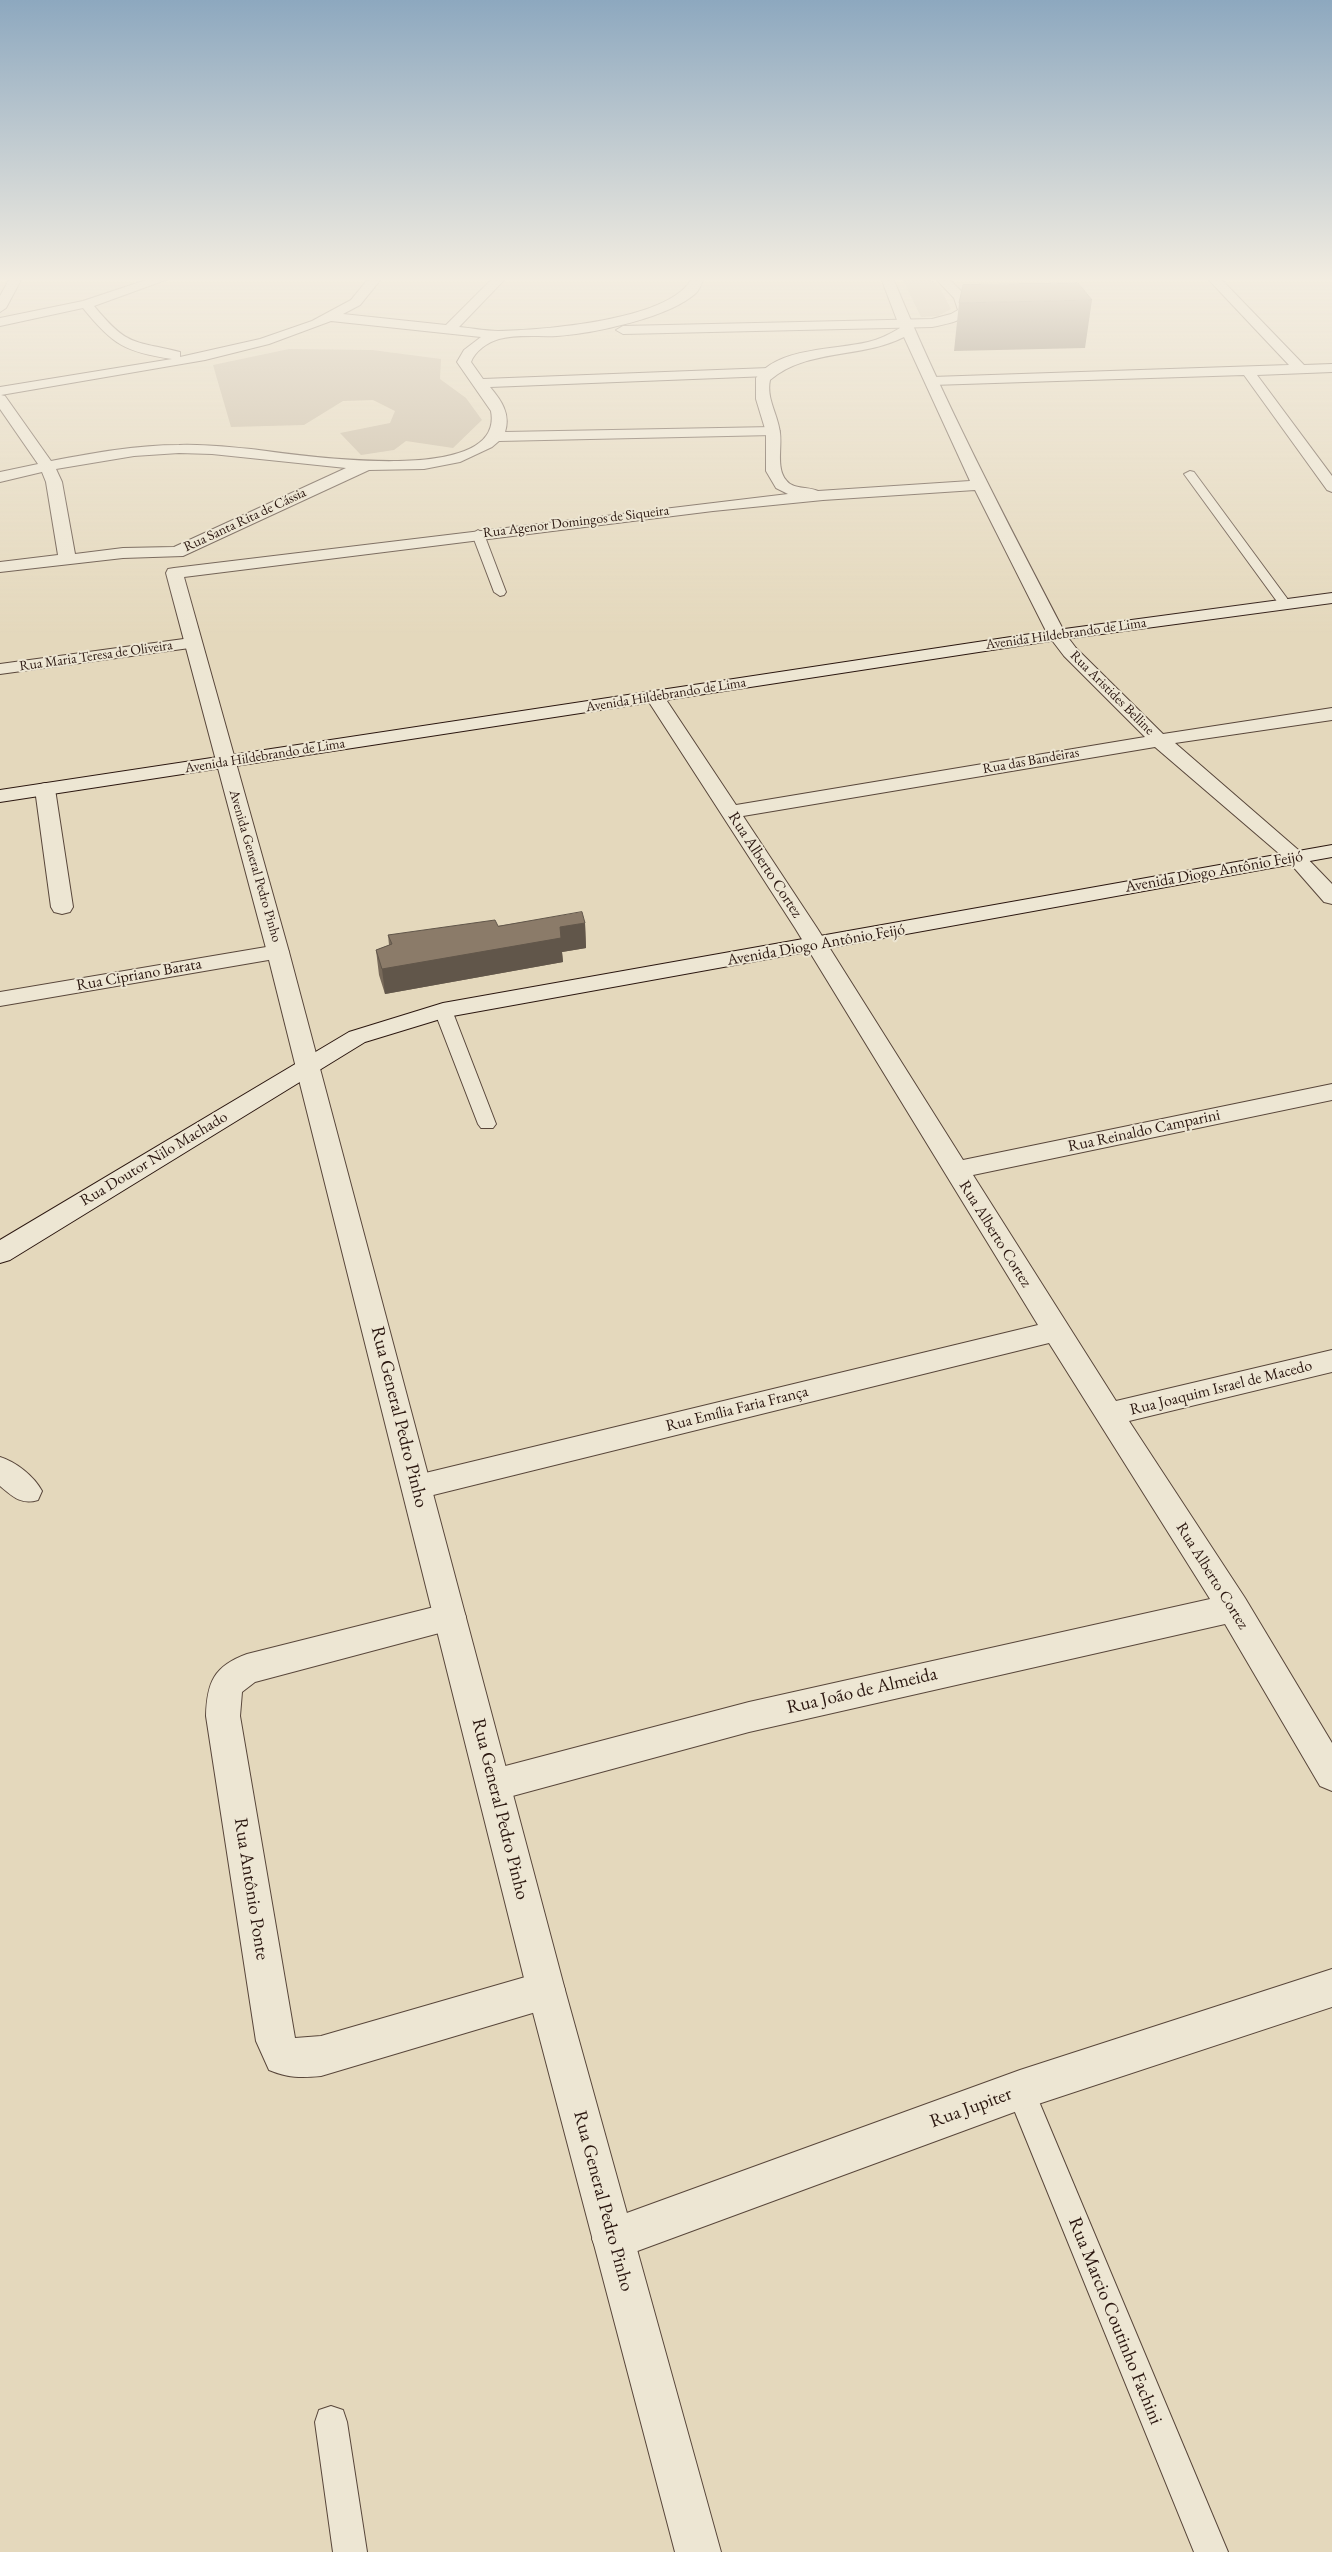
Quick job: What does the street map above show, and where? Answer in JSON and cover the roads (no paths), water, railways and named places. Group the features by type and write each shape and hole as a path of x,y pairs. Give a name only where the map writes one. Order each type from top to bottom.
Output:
{"street":[{"path":"489,397 498,410 500,425 495,438"},
{"path":"764,397 773,431 774,469 780,484 786,488 823,495"},
{"name":"Rua Aristides Belline","path":"939,397 980,485 1057,635 1070,652 1159,740 1296,858 1332,897"},
{"path":"1267,397 1332,487"},
{"path":"0,399 47,466 54,482 67,558"},
{"path":"0,477 117,453 181,448 366,465 444,462 468,456 495,438 773,431"},
{"name":"Rua Santa Rita de Cássia","path":"0,567 152,550 177,552 366,465"},
{"path":"713,506 747,494 761,484 774,469"},
{"name":"Rua Agenor Domingos de Siqueira","path":"174,573 713,506 823,495 980,485"},
{"name":"Avenida General Pedro Pinho","path":"177,552 174,573 191,643 308,1065"},
{"name":"Avenida Hildebrando de Lima","path":"0,796 1057,635 1332,598"},
{"name":"Rua Maria Teresa de Oliveira","path":"0,669 191,643"},
{"name":"Rua Alberto Cortez","path":"654,696 816,945 1056,1331 1233,1608 1332,1775"},
{"name":"Rua das Bandeiras","path":"731,812 1159,740 1332,714"},
{"path":"45,789 62,907"},
{"name":"Avenida Diogo Antônio Feijó","path":"308,1065 357,1037 443,1010 816,945 1332,851"},
{"name":"Rua Cipriano Barata","path":"0,999 278,952"},
{"name":"Rua Doutor Nilo Machado","path":"0,1253 308,1065"},
{"name":"Rua General Pedro Pinho","path":"308,1065 546,1990 698,2552"},
{"name":"Rua Reinaldo Camparini","path":"956,1170 1332,1092"},
{"name":"Rua Emília Faria França","path":"417,1487 1056,1331"},
{"name":"Rua Joaquim Israel de Macedo","path":"1110,1414 1332,1361"},
{"path":"0,1469 27,1491"},
{"name":"Rua João de Almeida","path":"494,1785 749,1716 1233,1608"},
{"name":"Rua Antônio Ponte","path":"450,1617 248,1668 235,1675 224,1689 223,1716 276,2042 283,2056 297,2059 321,2056 546,1990"},
{"name":"Rua Jupiter","path":"613,2238 1020,2090 1332,1988"}],"lane":[{"path":"1190,474 1285,604"},
{"path":"478,534 500,592"},
{"path":"443,1010 487,1124"},
{"name":"Rua Marcio Coutinho Fachini","path":"1020,2090 1211,2552"},
{"path":"331,2422 350,2552"}]}
